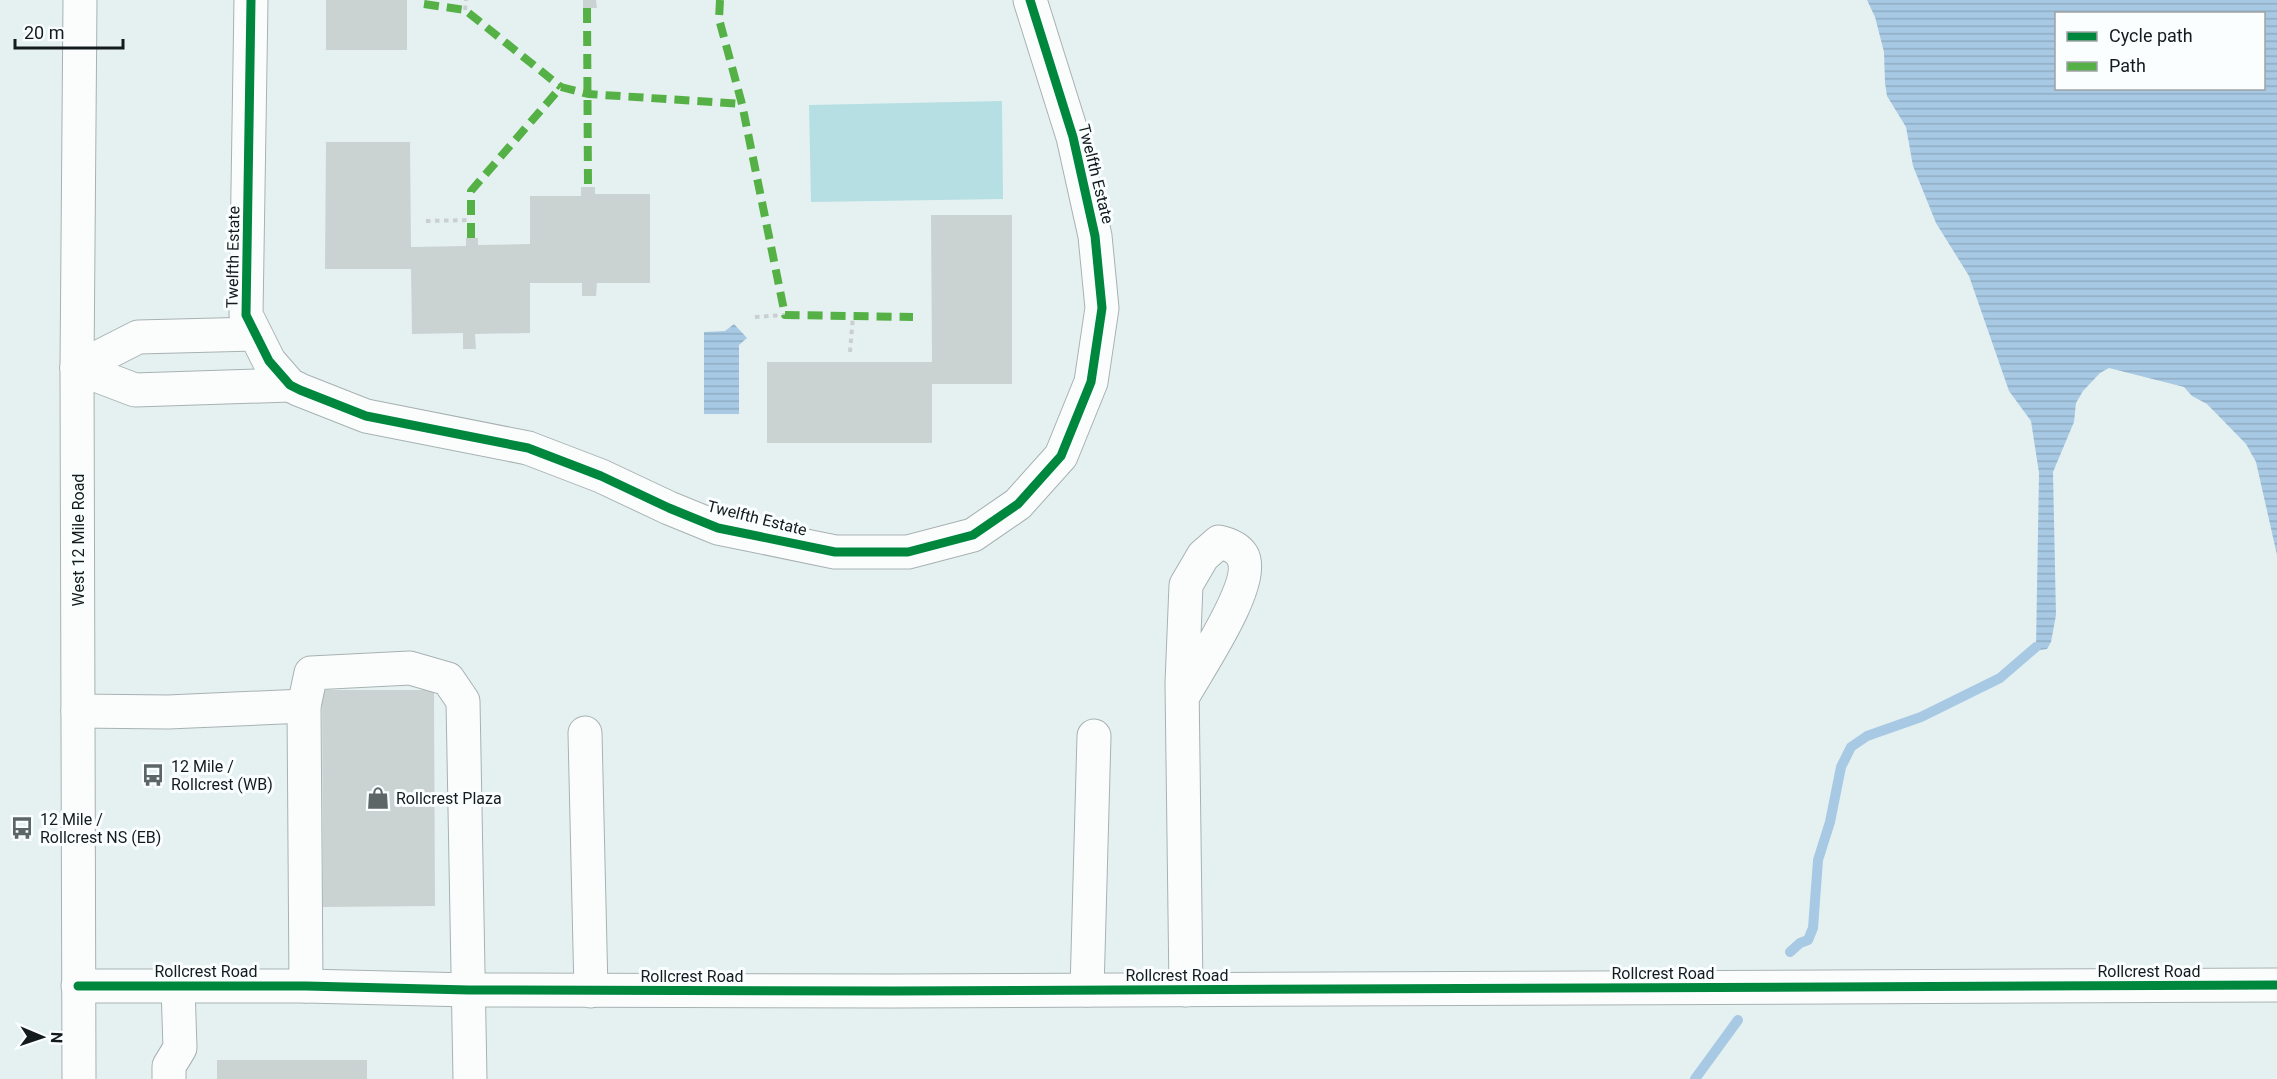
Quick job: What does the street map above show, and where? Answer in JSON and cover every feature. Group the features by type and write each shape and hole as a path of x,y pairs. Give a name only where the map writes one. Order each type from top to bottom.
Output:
{"street":[{"name":"West 12 Mile Road","path":"79,1079 77,368 80,0"},
{"name":"Twelfth Estate","path":"251,0 246,315 269,361 290,385"},
{"name":"Twelfth Estate","path":"77,368 135,390 290,385 366,417 528,448 601,476 718,528 835,552 908,552 973,535 1018,504 1061,456 1091,382 1102,308 1095,236 1073,137 1030,0"},
{"path":"77,368 138,337 255,334"},
{"path":"306,986 304,706 311,673 410,668 448,680 462,701 470,1079"},
{"path":"1183,696 1186,990"},
{"path":"78,711 168,712 304,706"},
{"path":"585,733 591,990"},
{"path":"1086,990 1094,736"},
{"name":"Rollcrest Road","path":"78,986 306,986 469,990 1186,990 2277,985"},
{"path":"169,1079 169,1066 180,1048 178,987"}],"path":[{"path":"465,10 466,0"},
{"path":"426,221 471,220"},
{"path":"755,317 785,315"},
{"path":"850,352 853,316"}],"shaded area":[{"path":"1867,0 2277,0 2277,555 2256,462 2246,444 2207,404 2192,396 2184,387 2109,368 2100,373 2083,391 2076,403 2074,422 2053,472 2056,615 2051,642 2047,649 2040,650 2036,647 2039,473 2031,421 2009,391 1969,276 1936,223 1913,166 1906,127 1887,96 1884,52 1875,17"},
{"path":"1002,101 1003,199 811,202 809,105"},
{"path":"734,324 747,338 739,345 739,414 704,414 704,332 725,331"}],"building":[{"path":"326,0 407,0 407,50 326,50"},
{"path":"583,0 596,0 597,8 583,8"},
{"path":"326,142 410,142 411,247 466,246 466,238 478,238 478,245 530,244 530,196 581,196 581,187 595,187 595,194 650,194 650,283 597,283 596,296 582,296 582,283 530,283 530,333 475,334 476,349 463,349 463,333 412,334 411,269 325,269"},
{"path":"931,215 1012,215 1012,384 932,384 932,443 767,443 767,362 932,362"},
{"name":"Rollcrest Plaza","path":"322,690 434,690 435,906 323,907"},
{"path":"217,1060 367,1060 367,1079 217,1079"}],"waterway":[{"path":"1790,952 1800,943 1808,940 1813,928 1818,860 1830,822 1841,767 1851,747 1867,736 1921,717 2000,678 2036,647"},
{"path":"1695,1079 1738,1020"}],"marked path":[{"path":"720,0 719,19 742,104 785,315 913,317"},
{"path":"424,4 465,10 561,87"},
{"path":"587,8 588,187"},
{"path":"471,238 471,191 561,87 588,94 742,104"}],"cycle path":[{"path":"251,0 246,315 269,361 290,385 366,416 528,448 601,476 718,528 835,552 908,552 973,535 1018,504 1061,456 1091,382 1102,308 1095,236 1073,137 1030,0"},
{"path":"78,986 893,991 2277,985"}],"place":[{"name":"12 Mile / Rollcrest (WB)","path":"153,775"},
{"name":"Rollcrest Plaza","path":"378,798"},
{"name":"12 Mile / Rollcrest NS (EB)","path":"22,828"}]}
